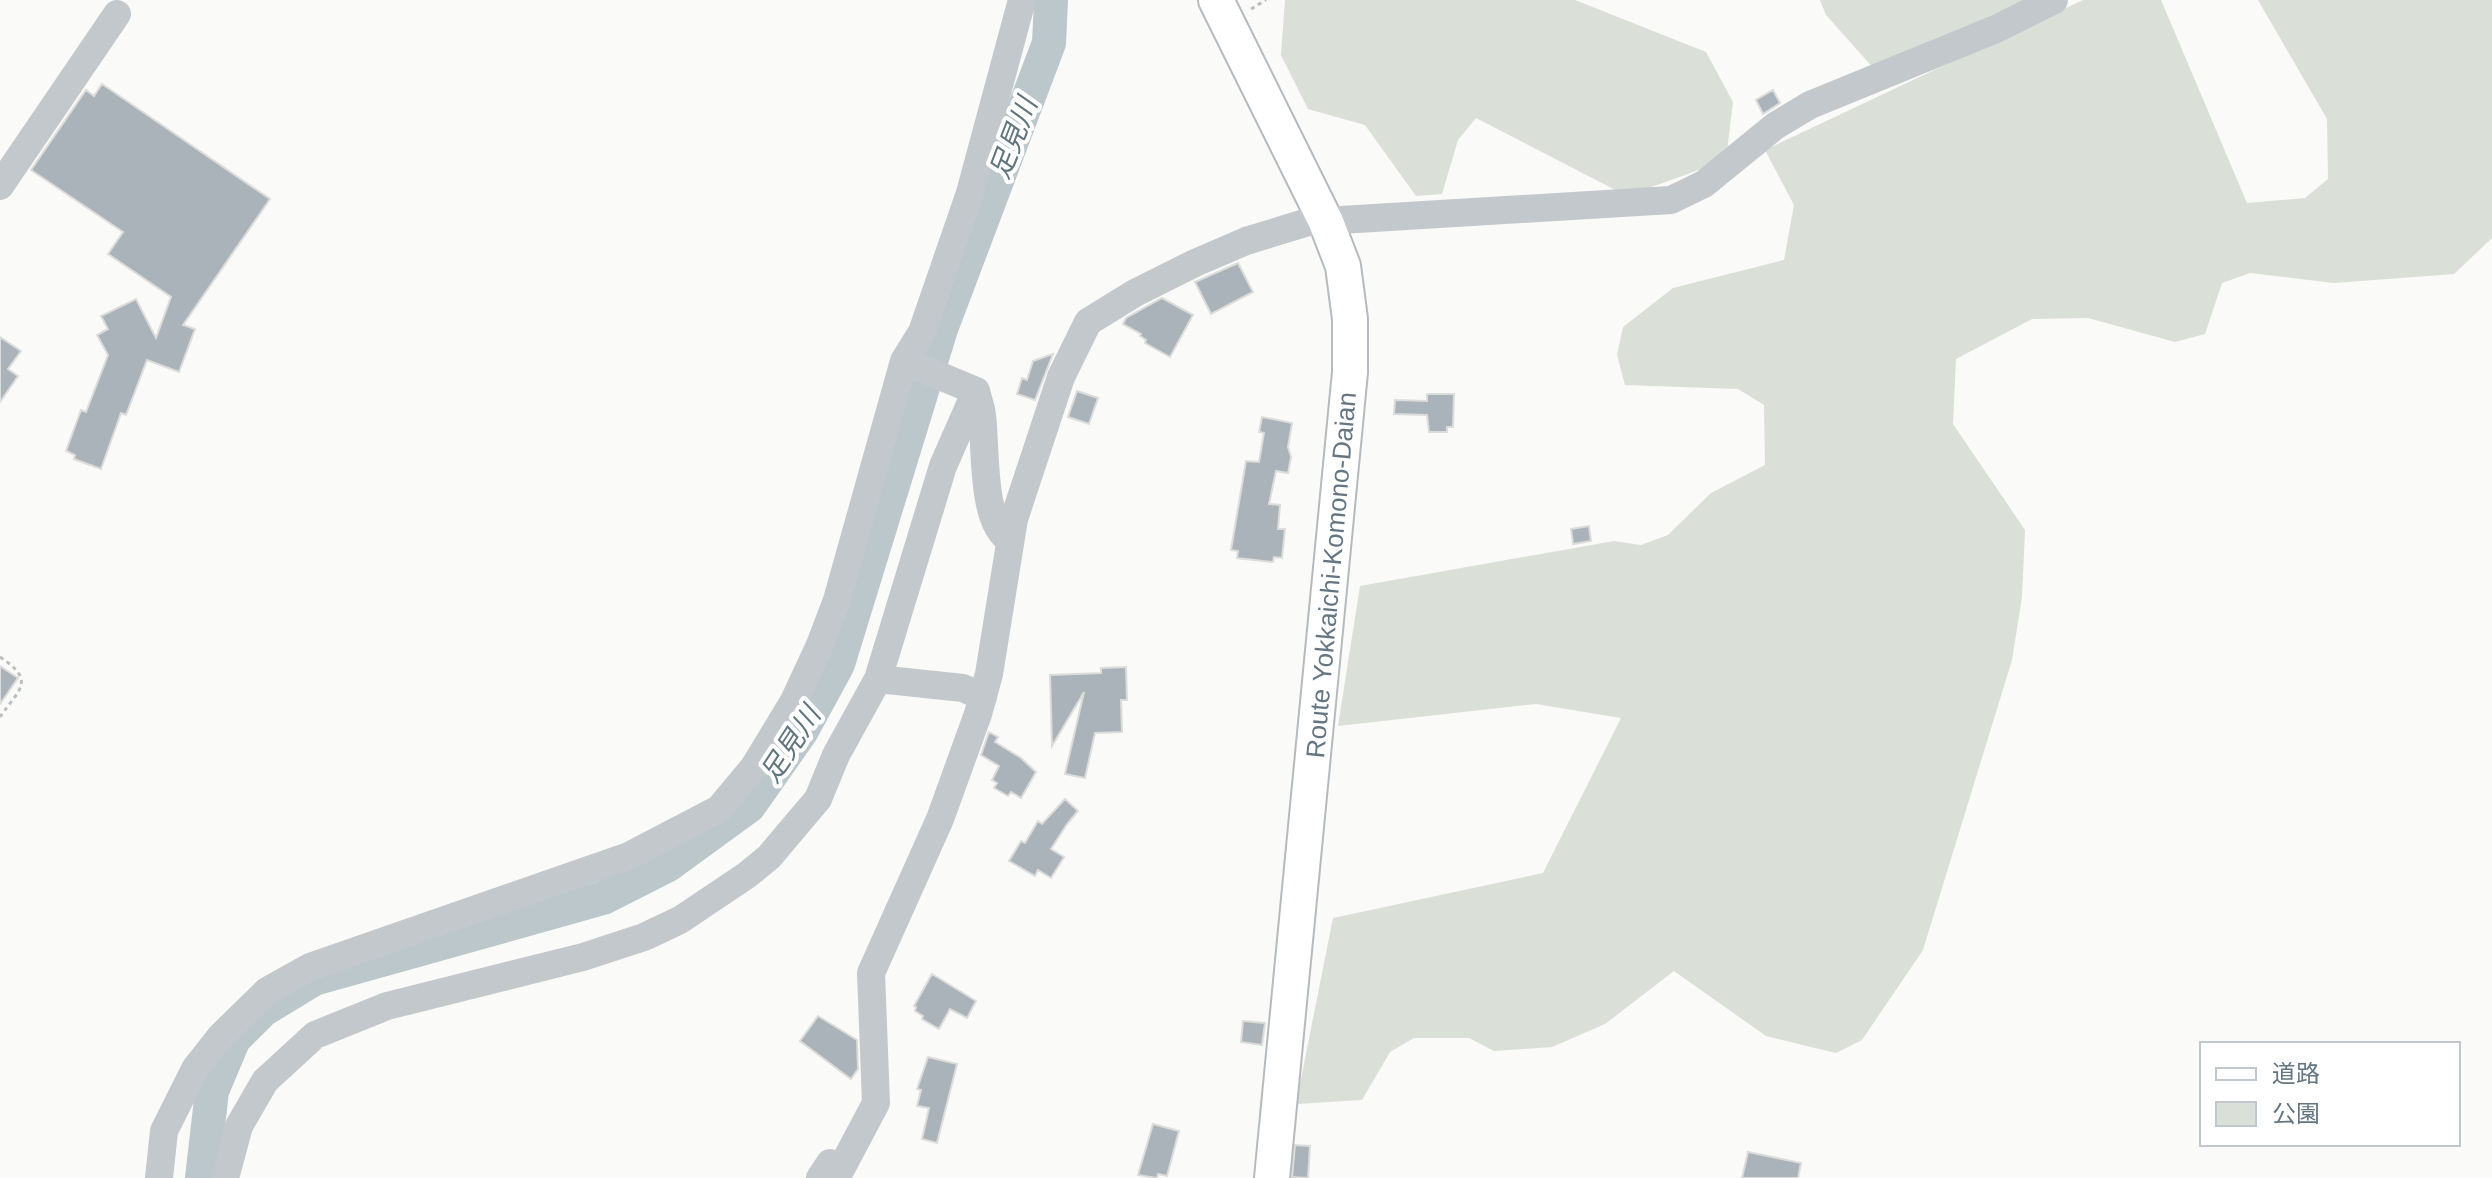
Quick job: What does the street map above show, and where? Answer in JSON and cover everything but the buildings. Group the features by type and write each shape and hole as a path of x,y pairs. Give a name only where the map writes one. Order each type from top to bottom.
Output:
{"main road":[{"name":"Route Yokkaichi-Komono-Daian","path":"1216,0 1326,222 1343,266 1350,319 1350,372 1272,1178"}],"street":[{"path":"159,1178 164,1131 195,1069 221,1036 267,991 310,967 629,856 719,809 754,767 794,701 837,600 904,361 922,332 970,193 1022,0"},
{"path":"820,1178 830,1163 841,1169 876,1103 871,973 940,819 983,697 1009,539 1053,397 1088,322 1135,293 1246,241 1308,222 1671,200 1704,184 1775,126 1810,105 1996,29 2054,0"},
{"path":"0,186 117,14"},
{"path":"904,361 976,391"},
{"path":"976,391 982,412 987,482 995,521 1001,534 1009,539"},
{"path":"225,1178 239,1126 265,1081 315,1035 387,1006 583,957 644,937 680,920 769,857 818,799 836,755 878,679 943,466 976,391"},
{"path":"878,679 963,688 983,697"}],"path":[{"path":"0,657 17,668 22,678 20,688 0,717"}],"green space":[{"path":"1285,0 1575,0 1706,52 1733,102 1726,160 1627,196 1476,118 1458,140 1442,194 1416,196 1365,125 1308,109 1281,55"},
{"path":"1820,0 2035,0 1876,71 1826,15"},
{"path":"2083,0 2161,0 2247,203 2305,198 2328,179 2327,119 2258,0 2492,0 2492,238 2454,274 2334,283 2250,273 2222,283 2205,334 2175,342 2088,318 2032,319 1956,359 1953,424 2025,530 2022,597 2012,660 1923,950 1862,1040 1836,1053 1766,1036 1674,971 1605,1024 1552,1047 1494,1051 1469,1038 1414,1038 1390,1052 1362,1100 1296,1104 1333,918 1543,873 1621,718 1536,704 1338,726 1360,586 1614,541 1641,545 1668,535 1711,493 1765,465 1764,405 1738,389 1625,385 1617,355 1623,327 1673,288 1784,260 1794,205 1765,150"}],"waterway":[{"name":"足見川","path":"202,1178 212,1091 234,1039 263,1010 314,979 603,898 668,865 749,806 801,732 838,664 941,329 1049,43 1051,0"}]}
